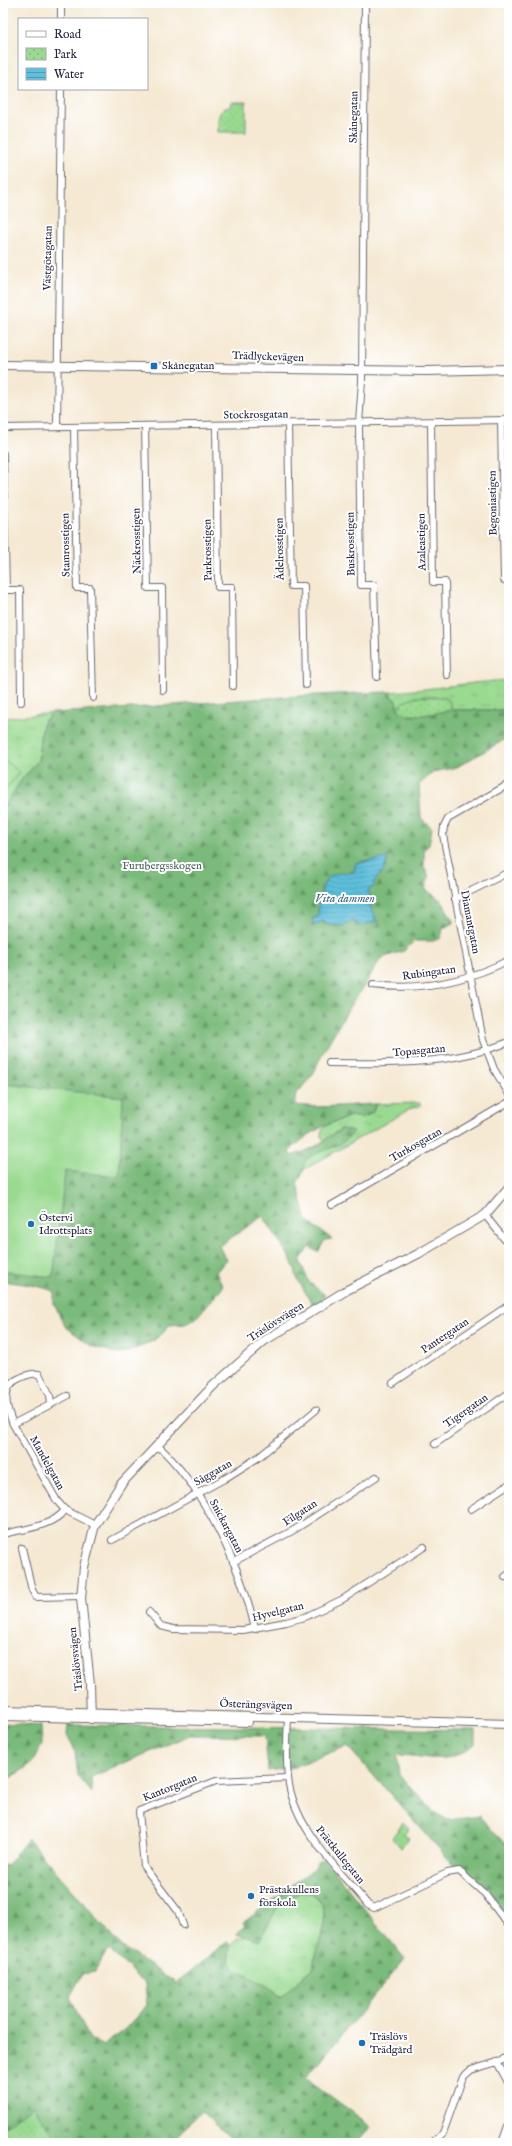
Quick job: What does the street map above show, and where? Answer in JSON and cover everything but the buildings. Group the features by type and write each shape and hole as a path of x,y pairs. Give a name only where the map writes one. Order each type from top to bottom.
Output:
{"street":[{"path":"61,3 61,18"},
{"name":"Skånegatan","path":"359,423 362,369 365,3"},
{"name":"Västgötagatan","path":"57,426 60,90"},
{"name":"Trädlyckevägen","path":"3,365 427,370 509,369"},
{"name":"Stockrosgatan","path":"3,428 509,420"},
{"name":"Begoniastigen","path":"501,421 504,580 509,580"},
{"name":"Azaleastigen","path":"431,422 433,582 445,582 448,675"},
{"name":"Buskrosstigen","path":"359,423 362,585 374,585 376,677"},
{"name":"Ädelrosstigen","path":"288,424 290,586 304,586 306,685"},
{"name":"Parkrosstigen","path":"216,425 218,587 232,587 232,686"},
{"name":"Näckrosstigen","path":"145,426 148,588 162,588 163,690"},
{"name":"Stamrosstigen","path":"74,427 77,588 90,588 93,698"},
{"path":"3,454 6,590 20,590 21,702"},
{"name":"Diamantgatan","path":"509,784 445,822 443,835 470,977 487,1051 494,1069 509,1094"},
{"path":"455,899 509,872"},
{"name":"Rubingatan","path":"373,985 411,987 470,977 509,960"},
{"name":"Topasgatan","path":"329,1064 396,1064 447,1060 487,1051 509,1042"},
{"name":"Turkosgatan","path":"332,1205 509,1102"},
{"name":"Träslövsvägen","path":"91,1716 81,1596 84,1567 95,1525 121,1484 213,1386 264,1341 347,1290 418,1254 485,1215 509,1187"},
{"path":"485,1215 509,1245"},
{"name":"Pantergatan","path":"393,1383 509,1305"},
{"name":"Mandelgatan","path":"52,1404 50,1395 39,1374 33,1373 16,1379 9,1384 6,1391 6,1409 13,1424 57,1501 65,1510"},
{"name":"Tigergatan","path":"435,1444 509,1393"},
{"path":"13,1424 67,1396"},
{"name":"Såggatan","path":"112,1540 197,1494 259,1457 316,1410"},
{"name":"Snickargatan","path":"157,1445 172,1459 197,1494 233,1562 242,1583 255,1628"},
{"name":"Filgatan","path":"233,1562 294,1530 376,1477"},
{"path":"472,1509 509,1484"},
{"path":"3,1534 39,1526 60,1515 65,1510 95,1525"},
{"name":"Hyvelgatan","path":"149,1612 158,1623 166,1628 222,1630 255,1628 305,1617 343,1599 424,1547"},
{"path":"22,1548 32,1590 36,1597 81,1596"},
{"name":"Österängsvägen","path":"3,1710 91,1716"},
{"name":"Österängsvägen","path":"3,1716 91,1716 509,1724"},
{"name":"Österängsvägen","path":"288,1720 509,1728"},
{"name":"Prästkullegatan","path":"288,1720 288,1778 298,1812 308,1832 368,1905 374,1908 447,1873 459,1871 485,1894 509,1926"},
{"name":"Kantorgatan","path":"183,1925 178,1911 144,1867 139,1811 216,1781 288,1778"},
{"path":"432,2143 443,2133 463,2077 471,2070 497,2062 509,2055"},
{"path":"497,2062 509,2084"},
{"path":"502,2143 509,2123"}],"green space":[{"path":"231,102 246,102 246,132 218,132 218,120 220,113 225,108 230,107"},
{"path":"509,680 509,710 452,710 423,715 398,709 396,701 389,692 419,690 479,682"},
{"name":"Furubergsskogen","path":"389,692 396,701 398,709 423,715 452,710 509,710 509,737 457,767 433,772 419,785 421,818 432,828 429,845 424,849 424,867 429,877 425,889 442,901 454,923 443,928 441,938 433,941 414,941 404,951 381,958 359,994 353,1001 322,1054 313,1074 295,1096 295,1105 318,1107 376,1104 369,1115 363,1117 350,1116 326,1125 306,1137 289,1152 292,1156 313,1148 341,1129 353,1131 345,1141 306,1159 302,1175 297,1183 307,1221 332,1239 325,1240 318,1252 309,1247 300,1261 309,1282 325,1295 321,1300 312,1304 297,1278 290,1258 263,1216 219,1246 226,1260 216,1272 223,1287 195,1319 185,1324 169,1325 164,1332 153,1341 128,1352 120,1354 91,1346 65,1326 54,1304 54,1291 37,1286 3,1281 3,1271 53,1277 65,1171 119,1176 123,1097 3,1084 3,808 23,778 38,761 40,739 44,721 53,713 263,698","holes":["388,859 372,884 368,894 369,905 377,921 352,920 345,926 327,925 317,918 322,898 321,887 335,874 351,872 362,861"]},
{"path":"442,697 449,700 452,710 423,715 406,715 398,709 406,700 411,698"},
{"path":"53,713 44,721 40,739 38,761 23,778 3,808 3,718"},
{"path":"3,759 19,772 3,793"},
{"name":"Östervi Idrottsplats","path":"3,1084 123,1097 119,1176 65,1171 53,1277 3,1271"},
{"path":"420,1103 420,1106 412,1108 303,1170 301,1166 306,1159 352,1131 341,1129 325,1140 321,1137 324,1128 327,1125 350,1116 361,1118 373,1112 376,1104"},
{"path":"3,1723 41,1726 42,1745 32,1763 3,1784"},
{"path":"68,1725 475,1730 475,1744 455,1756 438,1758 397,1755 399,1775 434,1812 448,1820 479,1816 509,1848 509,1921 488,1888 451,1862 347,1746 294,1767 268,1771 265,1736 190,1735 91,1777 92,1793 78,1776 75,1751 67,1735"},
{"path":"403,1822 409,1828 404,1834 409,1838 401,1848 392,1838"},
{"path":"28,1839 121,1946 176,1983 227,1941 230,1946 228,1961 233,1967 268,1986 281,1997 312,1969 325,1923 322,1904 312,1893 300,1892 278,1906 259,1941 236,1933 245,1926 243,1923 317,1866 316,1863 324,1859 405,1959 306,2078 371,2126 356,2143 236,2143 201,2111 175,2139 174,2143 50,2143 54,2138 34,2106 3,2127 3,1864 6,1866","holes":["108,1949 145,1983 147,2005 125,2029 103,2046 89,2038 70,1997 82,1974 95,1972"]},
{"path":"300,1892 312,1893 322,1904 325,1923 312,1969 281,1997 275,1991 239,1972 233,1967 228,1961 230,1946 236,1939 247,1936 259,1941 278,1906"},
{"path":"34,2106 54,2138 50,2143 3,2143 3,2127"}],"water":[{"name":"Vita dammen","path":"388,858 385,868 374,882 374,887 368,890 370,896 368,901 377,921 360,926 352,920 345,926 327,925 323,921 314,925 312,918 317,918 321,892 330,876 338,873 354,872 356,863"}],"place":[{"name":"Skånegatan","path":"154,366"},
{"name":"Östervi Idrottsplats","path":"31,1224"},
{"name":"Prästakullens förskola","path":"251,1896"},
{"name":"Träslövs Trädgård","path":"362,2043"}]}
